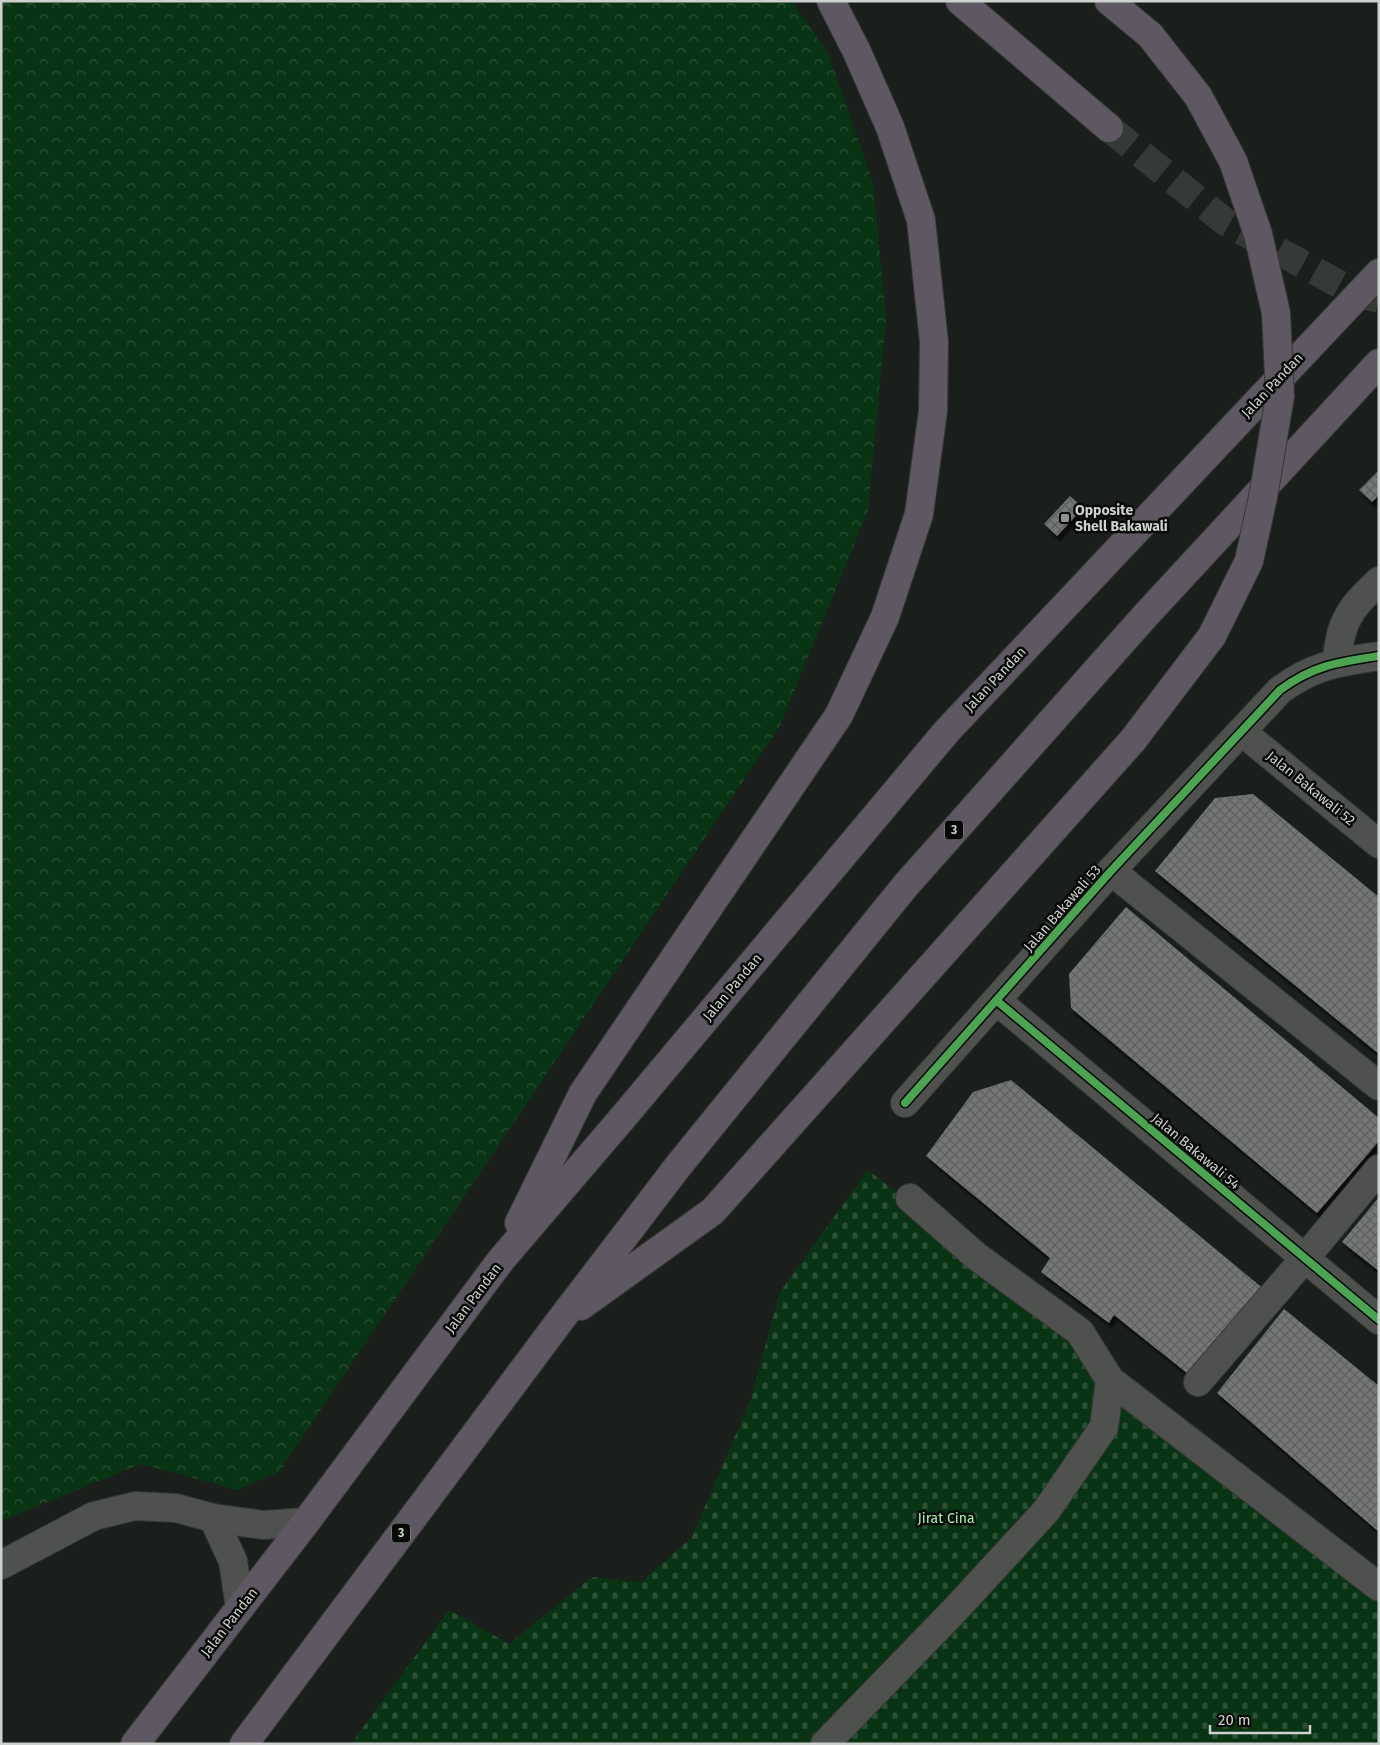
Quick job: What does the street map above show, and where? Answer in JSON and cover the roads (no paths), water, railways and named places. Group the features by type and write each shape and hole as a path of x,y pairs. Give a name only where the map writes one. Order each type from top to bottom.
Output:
{"highway":[{"path":"501,1260 583,1093 839,715 885,617 919,514 933,411 934,342 921,220 890,127 832,1"},
{"path":"960,1 1109,128"},
{"path":"559,1322 714,1211 1133,740 1212,636 1248,561 1263,497 1280,396 1276,313 1258,234 1233,161 1198,96 1150,34 1109,1"},
{"name":"Jalan Pandan","path":"135,1744 306,1522 501,1260 947,731 1379,273"},
{"name":"3","path":"244,1744 559,1322 679,1165 906,884 1138,624 1379,363"}],"street":[{"path":"1336,662 1343,628 1348,617 1379,581"},
{"name":"Jalan Bakawali 53","path":"905,1104 1111,871 1269,701 1293,681 1321,667 1336,662 1379,656"},
{"name":"Jalan Bakawali 52","path":"1242,732 1379,844"},
{"path":"1111,871 1379,1086"},
{"name":"Jalan Bakawali 54","path":"997,1001 1379,1320"},
{"path":"1198,1382 1379,1169"},
{"path":"910,1198 976,1256 1080,1332 1110,1380 1379,1588"},
{"path":"825,1744 954,1611 1046,1511 1104,1427 1110,1380"},
{"path":"1,1564 94,1516 135,1506 176,1508 213,1518 263,1525 306,1522"},
{"path":"213,1518 233,1561 240,1608"}],"tunnel":[{"path":"1109,128 1224,221 1357,294 1379,299"}],"place":[{"name":"Opposite Shell Bakawali","path":"1065,518"}],"park label":[{"name":"Jirat Cina","path":"946,1518"}]}
